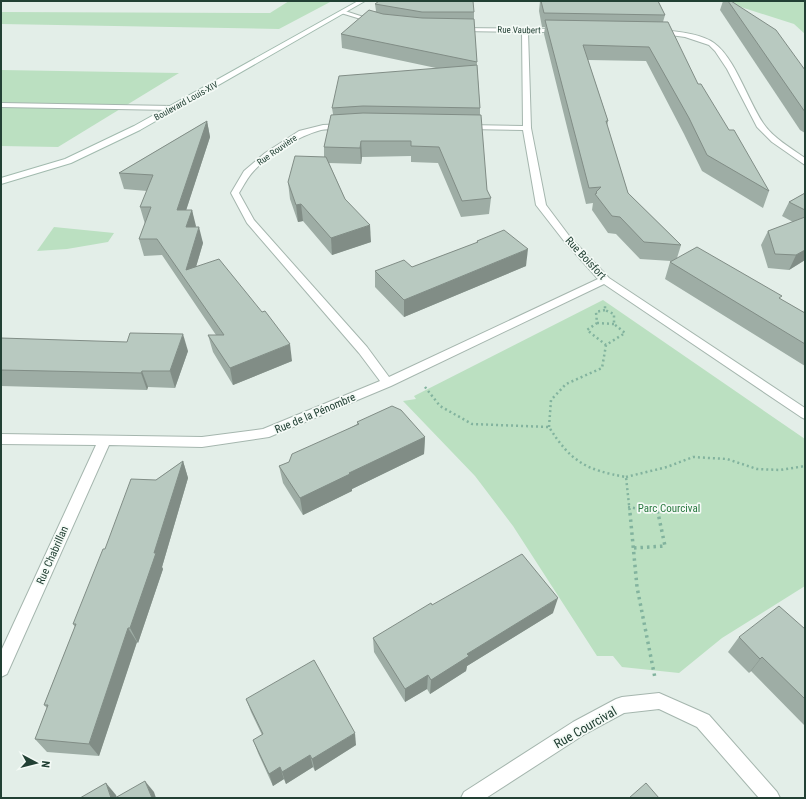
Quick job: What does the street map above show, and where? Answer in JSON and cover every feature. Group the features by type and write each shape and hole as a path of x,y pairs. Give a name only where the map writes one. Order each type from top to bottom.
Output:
{"street":[{"name":"Boulevard Louis-XIV","path":"1,181 68,161 137,128 362,1"},
{"path":"342,12 383,24"},
{"name":"Rue Vaubert","path":"454,29 563,30"},
{"name":"Rue Boisfort","path":"525,30 527,128 541,205 567,239 605,280 805,414"},
{"path":"647,32 662,32 688,36 712,44 721,55 761,126 780,145 805,162"},
{"path":"1,105 172,108"},
{"name":"Rue Rouvière","path":"351,126 323,127 302,133 268,155 247,173 235,193 250,221 362,350 386,383"},
{"path":"458,126 527,128"},
{"name":"Rue de la Pénombre","path":"1,440 202,442 265,434 386,383 605,280"},
{"name":"Rue Chabrillan","path":"1,669 104,442"},
{"path":"659,701 703,721 771,798"},
{"name":"Rue Courcival","path":"470,798 580,728 622,705 659,701"}],"path":[{"path":"605,280 605,310"},
{"path":"597,323 596,312 605,310 614,314 614,324"},
{"path":"606,345 587,330 597,323 614,324 625,333 606,345 602,368 566,384 551,400 549,426 559,443 572,457 592,470 626,477 667,467 693,457 728,459 757,469 780,470 805,466"},
{"path":"412,371 440,406 472,424 522,427 549,426"},
{"path":"626,477 637,587 659,701"},
{"path":"628,507 658,512 665,546 634,548"}],"green space":[{"path":"289,1 332,1 279,29 1,24 1,12 270,13"},
{"path":"722,1 805,1 805,34 794,24"},
{"path":"1,70 179,73 58,147 1,146"},
{"path":"54,227 114,233 108,242 67,249 37,251"},
{"name":"Parc Courcival","path":"603,300 805,439 805,586 722,638 679,673 622,667 613,656 597,656 513,526 475,476 403,401 416,399 414,396"}],"building":[{"path":"379,1 473,1 474,12 422,12 375,4"},
{"path":"541,1 658,1 665,15 544,13"},
{"path":"728,1 731,1 776,30 805,70 805,112"},
{"path":"369,10 383,14 422,18 474,19 477,62 341,34"},
{"path":"545,20 668,22 698,84 701,84 729,130 734,130 769,191 707,155 689,118 649,47 583,45 608,121 606,121 628,193 681,245 644,242 620,217 612,216 595,194 601,187 589,188"},
{"path":"477,65 480,108 363,106 332,108 339,76"},
{"path":"363,113 481,115 487,190 491,198 462,201 439,147 411,146 411,141 361,141 360,148 324,147 331,115"},
{"path":"207,121 177,210 192,210 186,227 199,227 186,270 219,259 262,312 265,311 290,344 230,368 208,335 224,335 157,239 139,239 151,207 140,207 153,175 119,173"},
{"path":"295,156 326,157 345,199 370,225 331,238 301,204 296,205 288,182"},
{"path":"805,193 805,210 789,202"},
{"path":"805,217 805,250 796,255 775,254 768,231"},
{"path":"504,230 528,249 404,300 375,271 404,260 412,267 478,242 477,241"},
{"path":"697,247 782,296 779,298 805,313 805,344 670,262"},
{"path":"130,333 183,334 170,371 142,371 141,373 1,370 1,338 127,342"},
{"path":"392,406 401,410 425,437 300,498 279,466 289,462 292,454 359,424 357,422"},
{"path":"183,461 154,553 156,553 130,628 128,628 89,744 35,739 48,705 44,705 76,624 73,624 103,549 105,549 131,479 156,480"},
{"path":"522,554 558,598 467,654 469,656 431,680 428,675 405,689 373,638 431,603 432,605"},
{"path":"779,606 805,629 805,699 762,657 760,659 739,637"},
{"path":"314,660 355,733 312,759 310,755 282,772 280,767 269,774 253,740 263,734 246,699"},
{"path":"145,781 152,798 115,798"},
{"path":"106,783 111,798 80,798"},
{"path":"646,783 659,798 629,798"}]}
